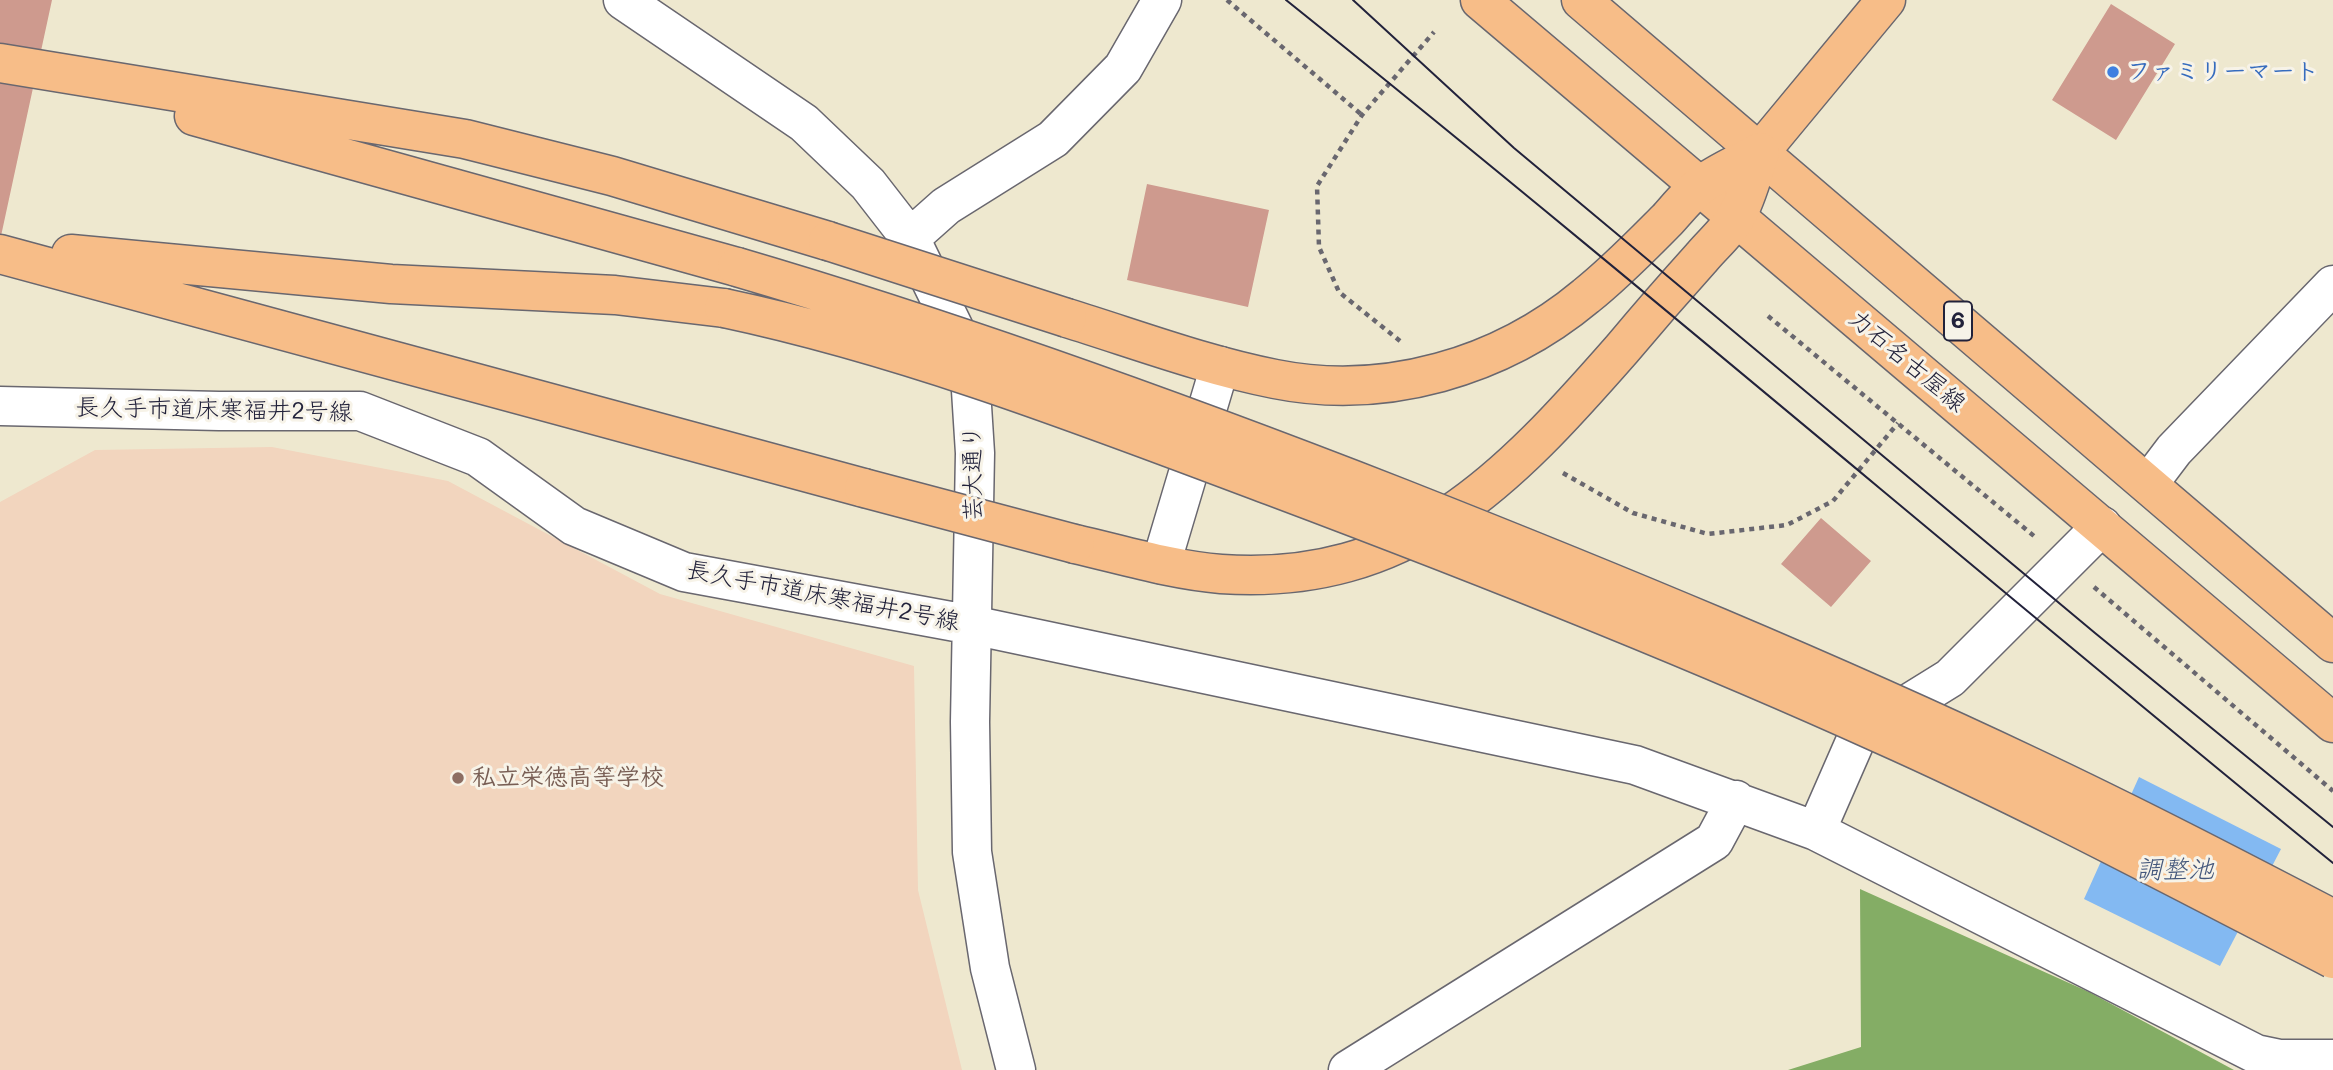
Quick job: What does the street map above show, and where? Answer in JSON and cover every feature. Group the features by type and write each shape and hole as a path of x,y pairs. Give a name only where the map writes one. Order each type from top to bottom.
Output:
{"main road":[{"name":"力石名古屋線","path":"1480,0 2333,723"},
{"name":"6","path":"1581,0 2333,643"},
{"path":"0,254 1075,544 1219,574 1273,575 1327,569 1375,555 1428,530 1472,501 1561,418 1736,217 1760,152 1886,0"},
{"path":"0,63 466,139 612,176 828,241 1220,366 1276,380 1331,386 1385,384 1440,373 1492,355 1542,330 1586,297 1628,259 1700,186 1760,152"},
{"path":"0,63 868,305 1169,410 1558,560 1758,644 2032,767 2333,919"},
{"path":"0,247 391,284 615,295 724,308 799,324 987,383 1153,441 1553,594 1905,744 2026,802 2333,959"}],"street":[{"name":"芸大通り","path":"623,0 804,123 867,184 910,238 969,359 975,453 972,852 990,968 1016,1070"},
{"path":"910,238 946,206 1053,139 1123,68 1162,0"},
{"path":"2149,484 2174,450 2333,285"},
{"path":"1161,564 1220,366"},
{"name":"長久手市道床寒福井2号線","path":"0,406 360,411 478,457 575,526 684,572 972,625 1635,765 1816,831 2256,1054 2280,1059 2333,1059"},
{"path":"1816,831 1858,735 1950,678 2102,526"},
{"path":"1348,1070 1714,841 1736,800"}],"path":[{"path":"1227,0 1362,115"},
{"path":"1407,347 1339,292 1319,247 1317,186 1362,115 1434,32"},
{"path":"1563,472 1633,513 1709,534 1787,525 1833,501 1898,423"}],"shaded area":[{"name":"私立栄徳高等学校","path":"272,447 448,481 660,594 914,666 918,890 962,1070 0,1070 0,502 95,450"}],"green space":[{"path":"1860,889 2089,992 2234,1070 1788,1070 1861,1047"}],"water":[{"name":"調整池","path":"2139,777 2281,849 2220,966 2084,899"}],"building":[{"path":"0,0 52,0 1,236 0,236"},
{"name":"ファミリーマート","path":"2111,4 2175,44 2116,140 2052,100"},
{"path":"1147,184 1269,210 1248,307 1127,280"},
{"path":"1821,518 1871,561 1831,607 1781,564"}],"tram line":[{"path":"1286,0 1549,214 2333,863"},
{"path":"1353,0 1514,148 2095,633 2333,827"}],"place":[{"name":"ファミリーマート","path":"2113,72"},
{"name":"私立栄徳高等学校","path":"458,778"}]}
